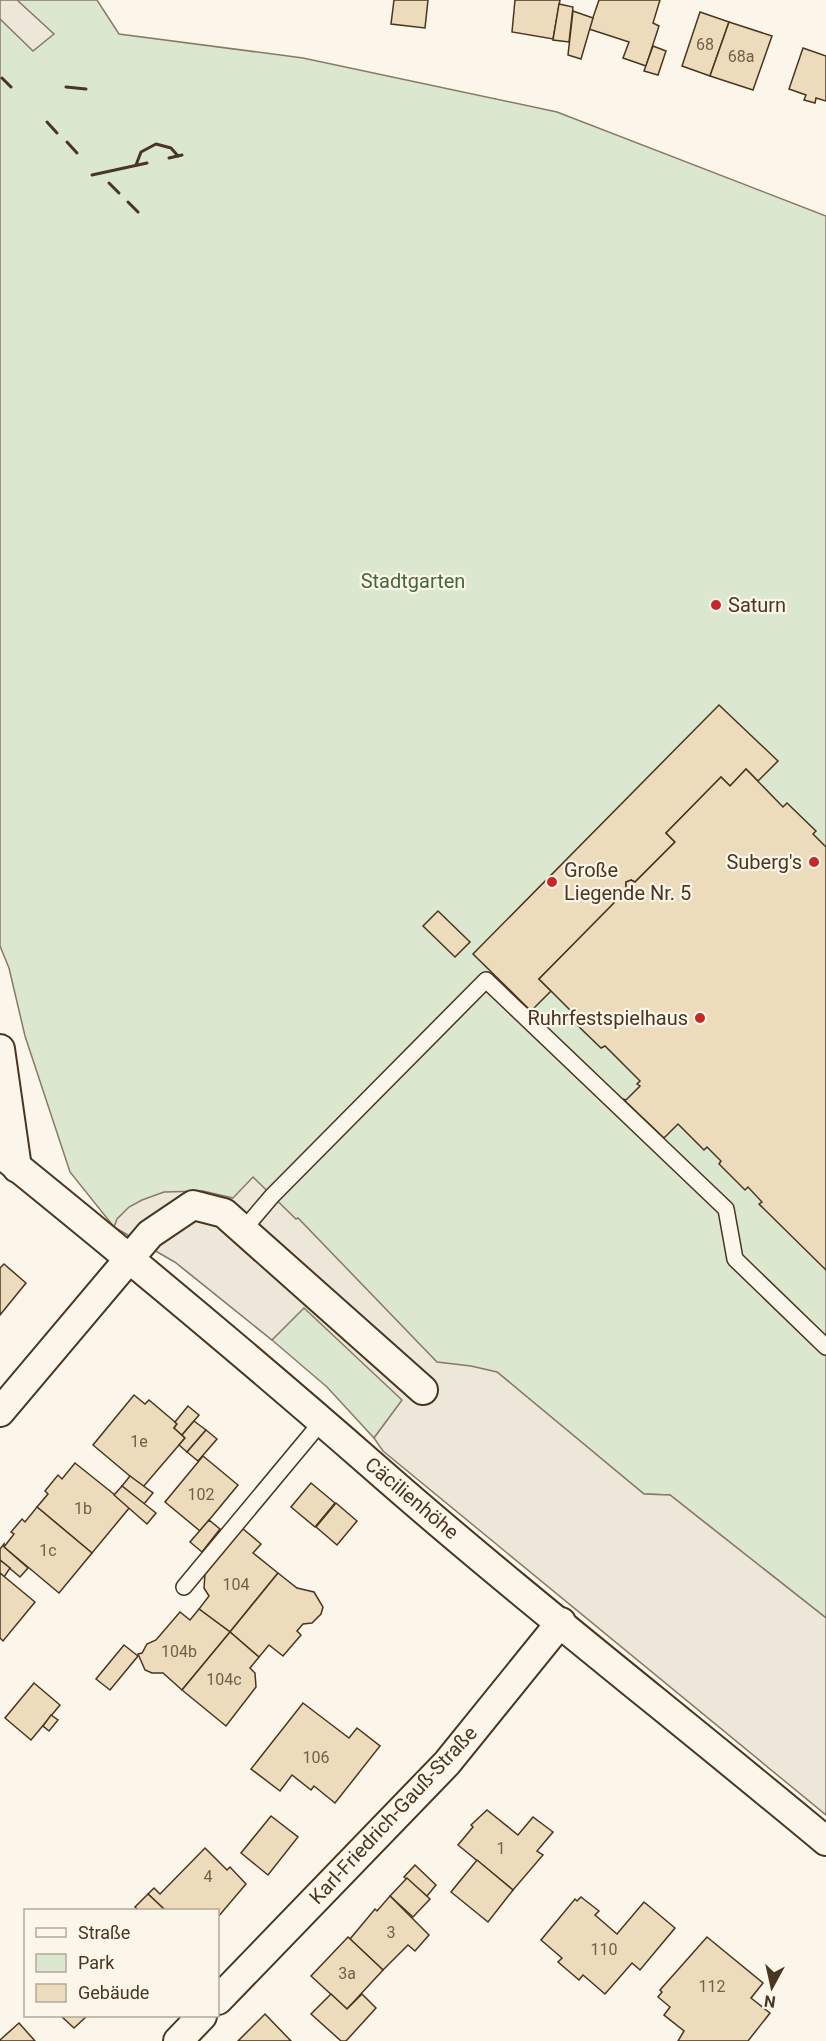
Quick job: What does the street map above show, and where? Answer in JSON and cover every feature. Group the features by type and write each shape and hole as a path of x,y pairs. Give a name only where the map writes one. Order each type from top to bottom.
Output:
{"street":[{"path":"0,1049 9,1161"},
{"name":"Cäcilienhöhe","path":"9,1161 128,1260 204,1319 323,1420 372,1466 826,1841"},
{"path":"0,1412 150,1234 193,1205 224,1213 244,1229 423,1390"},
{"name":"Karl-Friedrich-Gauß-Straße","path":"219,1999 447,1763 561,1623"},
{"path":"178,2041 201,2017"}],"lane":[{"path":"244,1229 272,1196 486,980 726,1209 735,1259 826,1347"},
{"path":"184,1587 323,1420"}],"green space":[{"name":"Stadtgarten","path":"0,0 97,0 119,34 303,58 557,112 826,216 826,1618 670,1495 644,1494 497,1372 402,1401 374,1438 327,1387 272,1340 175,1262 114,1227 70,1172 25,1036 9,968 0,946"}],"shaded area":[{"path":"0,0 17,0 54,34 33,51 0,19"},
{"path":"253,1177 296,1219 298,1218 437,1362 497,1372 644,1494 670,1495 826,1618 826,1815 383,1451 374,1438 402,1400 304,1308 272,1340 175,1262 114,1227 117,1219 129,1207 164,1192 203,1191 233,1198"}],"building":[{"path":"394,0 428,0 425,28 391,24"},
{"path":"515,0 560,0 553,39 512,32"},
{"path":"599,0 660,0 653,23 659,26 646,66 623,58 629,42 589,29"},
{"path":"559,4 573,7 569,42 553,40"},
{"path":"573,11 593,18 581,59 568,55"},
{"path":"700,12 729,22 710,76 682,66"},
{"path":"729,22 772,36 753,90 710,76"},
{"path":"653,46 666,51 658,75 644,71"},
{"path":"803,48 826,56 826,101 816,98 815,103 804,100 806,95 789,89"},
{"path":"719,705 778,761 758,781 746,769 730,786 721,777 666,833 675,842 635,882 631,880 626,882 626,891 615,894 614,903 539,979 551,991 531,1011 473,954"},
{"name":"Ruhrfestspielhaus","path":"746,769 783,807 787,803 816,831 813,834 826,847 826,1270 759,1204 762,1202 748,1187 745,1190 719,1164 721,1161 707,1147 704,1150 678,1124 664,1138 623,1099 626,1100 640,1086 637,1084 640,1081 605,1046 601,1048 572,1020 576,1016 539,979 614,903 615,894 626,891 626,882 631,880 635,882 675,842 666,833 721,777 730,786"},
{"path":"438,911 470,942 455,957 423,926"},
{"path":"4,1264 26,1283 0,1315 0,1268"},
{"path":"134,1395 145,1404 149,1400 177,1424 174,1428 185,1438 143,1487 93,1445"},
{"path":"188,1406 199,1415 182,1435 174,1428 177,1424 175,1422"},
{"path":"194,1421 206,1430 187,1452 179,1445 185,1438 182,1435"},
{"path":"206,1430 217,1439 198,1461 187,1452"},
{"path":"203,1456 238,1485 200,1531 165,1502"},
{"path":"75,1463 130,1507 92,1553 37,1507 48,1494 45,1491 58,1475 62,1479"},
{"path":"130,1476 153,1493 144,1504 122,1486"},
{"path":"311,1483 335,1503 315,1527 291,1507"},
{"path":"122,1486 156,1513 147,1524 114,1495"},
{"path":"336,1503 357,1521 337,1545 316,1527"},
{"path":"37,1507 92,1553 59,1593 4,1547 14,1534 11,1532 22,1519 25,1522"},
{"path":"209,1520 220,1529 202,1552 190,1542"},
{"path":"242,1528 261,1544 253,1553 278,1573 230,1632 199,1609 209,1596 204,1588 205,1574"},
{"path":"4,1544 4,1547 28,1568 20,1577 0,1560 0,1549"},
{"path":"0,1560 10,1568 4,1577 0,1573"},
{"path":"0,1573 35,1602 3,1641 0,1638"},
{"path":"278,1573 297,1588 314,1592 323,1607 321,1614 312,1623 303,1624 297,1631 301,1635 283,1656 269,1645 259,1657 230,1632"},
{"path":"199,1609 230,1632 182,1690 163,1673 152,1673 145,1670 138,1654 142,1653 147,1644 156,1640 180,1612 190,1620"},
{"path":"230,1632 259,1657 250,1668 255,1673 256,1687 226,1726 182,1690"},
{"path":"124,1645 138,1656 110,1690 96,1679"},
{"path":"34,1683 60,1705 31,1740 5,1718"},
{"path":"303,1703 349,1738 357,1728 380,1746 335,1803 314,1786 311,1790 292,1775 280,1791 251,1769"},
{"path":"51,1715 58,1720 49,1731 43,1726"},
{"path":"487,1810 518,1835 533,1817 553,1832 537,1851 543,1855 513,1890 458,1845 473,1827 471,1825"},
{"path":"271,1816 298,1837 268,1875 241,1853"},
{"path":"205,1848 227,1870 230,1867 246,1884 219,1916 219,1909 164,1909 148,1894 154,1888 160,1894"},
{"path":"477,1860 513,1890 488,1922 451,1892"},
{"path":"415,1865 436,1885 427,1896 404,1877"},
{"path":"407,1878 430,1899 413,1917 390,1896"},
{"path":"148,1894 164,1909 137,1909 135,1907"},
{"path":"390,1896 429,1935 415,1951 408,1945 383,1970 350,1939 375,1909 377,1911"},
{"path":"581,1897 599,1911 595,1915 617,1934 644,1902 675,1928 640,1970 632,1963 605,1994 583,1975 579,1980 558,1962 562,1958 541,1940 575,1899 577,1901"},
{"path":"348,1937 383,1970 347,2009 311,1976"},
{"path":"707,1937 763,1983 751,1998 770,2013 748,2041 678,2041 684,2031 664,2015 670,2007 658,1997 662,1992 660,1990"},
{"path":"331,1994 347,2009 362,1994 376,2008 346,2041 341,2041 311,2014"},
{"path":"265,2014 291,2041 238,2041"},
{"path":"62,2017 86,2017 74,2028"},
{"path":"19,2023 35,2041 0,2041 0,2040"}],"wall":[{"path":"2,78 11,87"},
{"path":"66,87 86,89"},
{"path":"47,122 57,133"},
{"path":"67,142 77,153"},
{"path":"136,165 141,152 156,144 171,148 178,156"},
{"path":"169,158 182,155"},
{"path":"92,175 147,163"},
{"path":"109,183 119,193"},
{"path":"128,202 138,212"}],"place":[{"name":"Saturn","path":"716,605"},
{"name":"Suberg's","path":"814,862"},
{"name":"Große Liegende Nr. 5","path":"552,882"},
{"name":"Ruhrfestspielhaus","path":"700,1018"}]}
